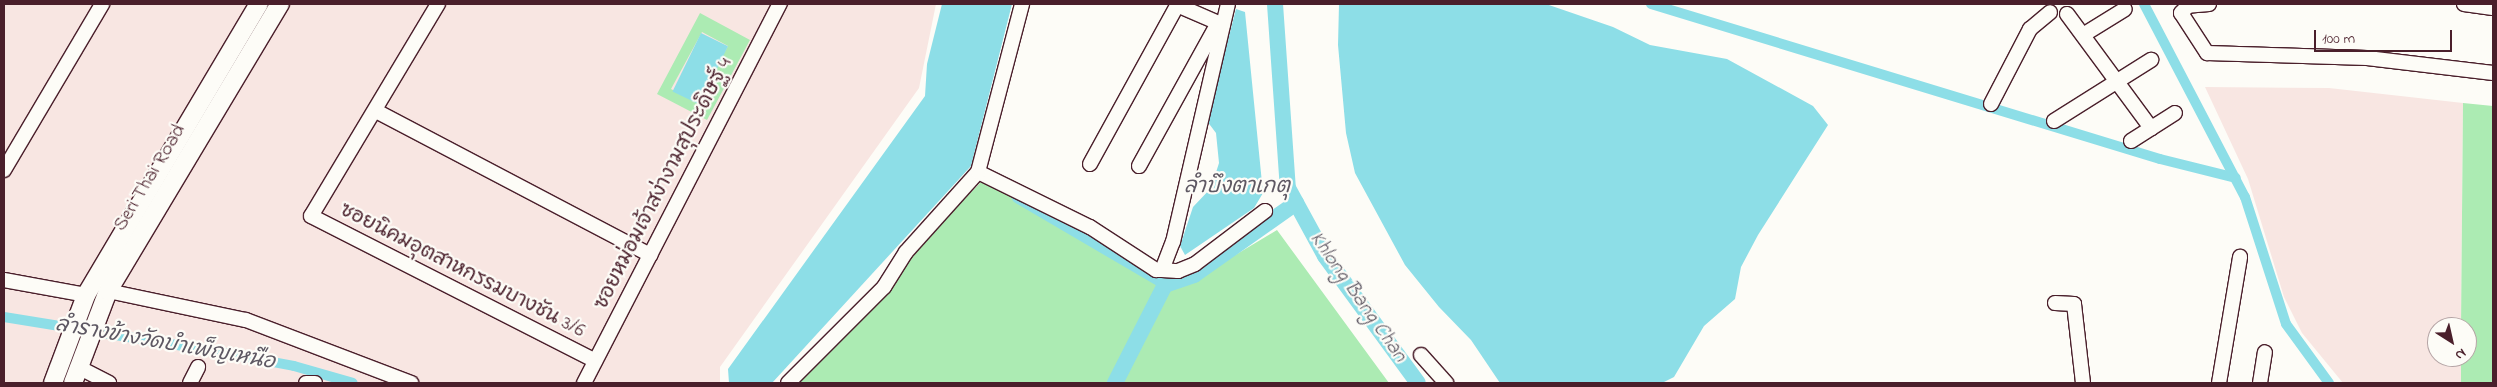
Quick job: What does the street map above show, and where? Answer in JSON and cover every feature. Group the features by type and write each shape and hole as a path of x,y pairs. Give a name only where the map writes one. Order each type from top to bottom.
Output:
{"main road":[{"name":"Seri Thai Road","path":"53,383 72,327 86,295 259,4"},
{"name":"Seri Thai Road","path":"76,375 108,291 280,4"}],"street":[{"path":"4,170 102,4"},
{"path":"438,4 376,111 650,255"},
{"name":"ซอยหม่อมเจ้าสง่างามสุประดิษฐ์ 4","path":"584,383 780,4"},
{"path":"788,383 884,287 906,252 978,172 1022,4"},
{"path":"1090,164 1177,4 1220,24"},
{"path":"1139,166 1220,24 1228,4"},
{"path":"2209,4 2188,6 2181,13 2207,53 2367,58 2493,73"},
{"path":"2464,4 2493,8"},
{"path":"1991,104 2030,29 2049,8 2060,17 2069,9 2083,35 2151,128"},
{"path":"2083,35 2125,9"},
{"path":"1162,270 1173,242 1220,24"},
{"path":"2054,121 2151,60"},
{"name":"ซอยนิคมอุตสาหกรรมบางชัน 3/6","path":"376,111 311,216 595,361"},
{"path":"2131,141 2175,113"},
{"path":"978,172 1090,227 1156,270 1178,271 1195,264 1265,211"},
{"path":"2219,383 2240,257"},
{"path":"4,280 86,295"},
{"path":"108,291 246,320 410,383"},
{"path":"2055,304 2074,304 2083,383"},
{"path":"2259,383 2265,352"},
{"path":"1421,355 1446,383"},
{"path":"190,383 198,367"},
{"path":"76,375 109,383"},
{"path":"306,383 315,383"}],"shaded area":[{"path":"4,4 936,4 919,88 720,367 720,383 4,383"},
{"path":"2205,87 2329,88 2463,103 2461,317 2427,317 2427,367 2461,367 2461,383 2343,383 2302,333 2284,297 2248,179"}],"green space":[{"path":"700,13 750,40 707,120 657,94","holes":["702,32 728,46 697,103 671,89"]},
{"path":"2463,103 2493,106 2493,383 2461,383 2461,367 2477,367 2477,317 2461,317"},
{"path":"985,178 1104,244 1162,281 1192,281 1277,230 1389,383 798,383 887,291 909,256"}],"water":[{"path":"942,4 1012,4 971,166 772,383 729,383 728,369 925,96 927,64"},
{"path":"1339,4 1546,4 1613,27 1650,45 1727,59 1813,106 1828,125 1758,235 1741,267 1735,299 1704,326 1674,377 1662,383 1500,383 1471,340 1439,307 1405,265 1355,173 1346,133 1338,45"},
{"name":"ลำบึงตาเกตุ","path":"1236,9 1245,12 1263,193 1254,208 1185,255 1180,246 1193,207 1211,188 1219,163 1216,133 1207,121"},
{"path":"701,33 728,46 699,105 673,91"}],"waterway":[{"name":"Khlong Bang Chan","path":"1275,4 1288,188 1325,256 1418,383"},
{"path":"1651,4 2160,159 2236,178"},
{"path":"2144,4 2245,197 2286,324 2329,383"},
{"path":"1017,198 1165,285"},
{"path":"1115,383 1165,285 1194,275 1296,203"},
{"name":"ลำรางข้างวัดบำเพ็ญเหนือ","path":"4,317 294,366 353,383"}]}
